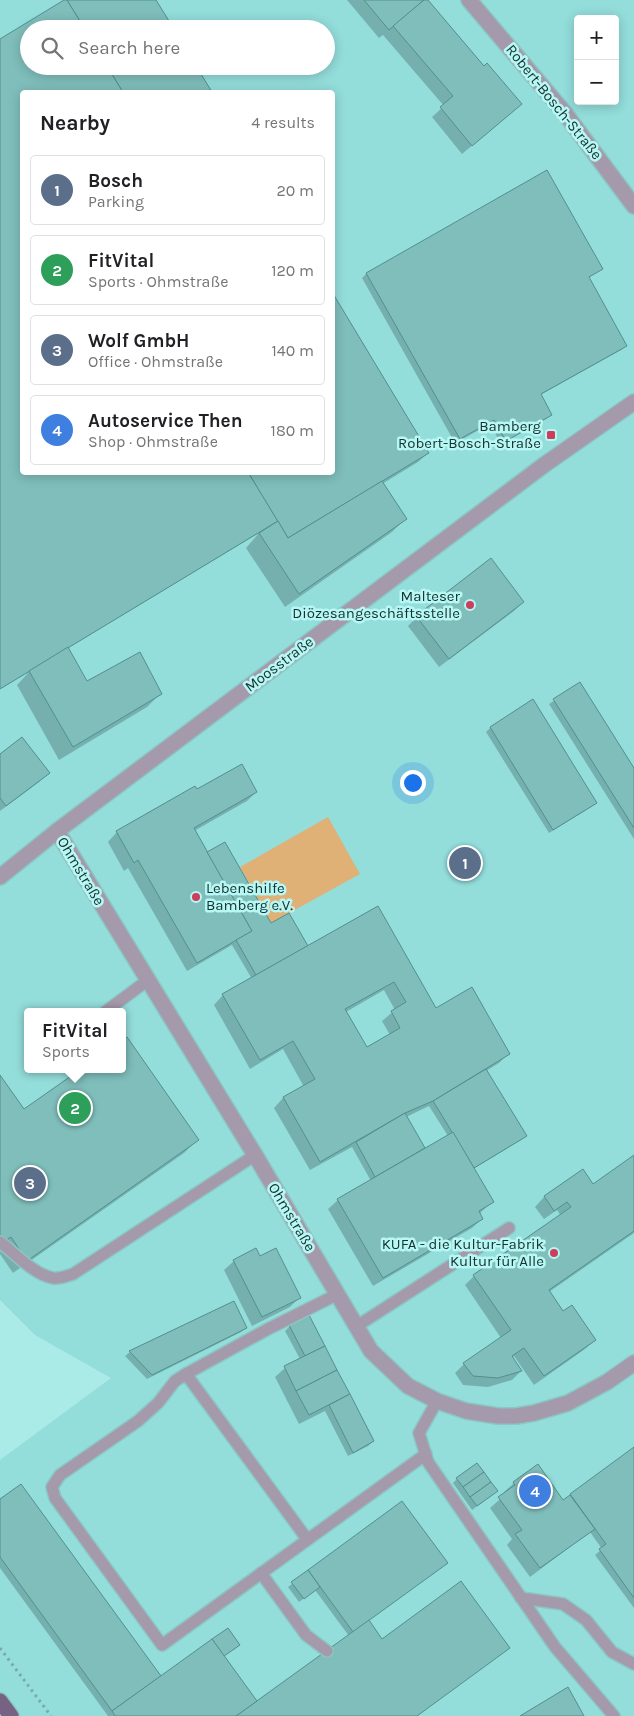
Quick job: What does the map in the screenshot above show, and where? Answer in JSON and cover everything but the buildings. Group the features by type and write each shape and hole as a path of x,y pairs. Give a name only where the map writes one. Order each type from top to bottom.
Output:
{"main road":[{"path":"0,1701 11,1716"}],"street":[{"name":"Robert-Bosch-Straße","path":"469,0 564,112 634,206"},
{"name":"Moosstraße","path":"0,877 57,831 544,465 634,402"},
{"name":"Ohmstraße","path":"57,831 255,1155 371,1351 408,1386 437,1401 466,1411 498,1416 516,1416 568,1403 634,1363"}],"lane":[{"path":"110,1008 148,980"},
{"path":"0,1242 40,1273 53,1278 73,1274 255,1155"},
{"path":"357,1326 509,1228"},
{"path":"338,1294 268,1329 175,1381 158,1403 138,1422 60,1476 52,1487 54,1498 162,1645 426,1454"},
{"path":"186,1374 294,1529 306,1539"},
{"path":"437,1401 419,1433 428,1462 555,1647 614,1716"},
{"path":"294,1529 324,1526"},
{"path":"261,1573 306,1635 327,1651"},
{"path":"521,1598 563,1604 586,1620 612,1652 634,1664"}],"path":[{"path":"0,1648 51,1716"}],"shaded area":[{"path":"0,0 634,0 634,1716 0,1716 0,1460 111,1378 35,1335 0,1300"},
{"path":"328,817 360,874 271,923 240,867"}],"place":[{"name":"Bamberg Robert-Bosch-Straße","path":"551,435"},
{"name":"Malteser Diözesangeschäftsstelle","path":"470,605"},
{"name":"Bosch","path":"465,863"},
{"name":"Lebenshilfe Bamberg e.V.","path":"196,897"},
{"name":"FitVital","path":"75,1108"},
{"name":"Wolf GmbH","path":"30,1183"},
{"name":"KUFA - die Kultur-Fabrik Kultur für Alle","path":"554,1253"},
{"name":"Autoservice Then","path":"535,1491"}]}
